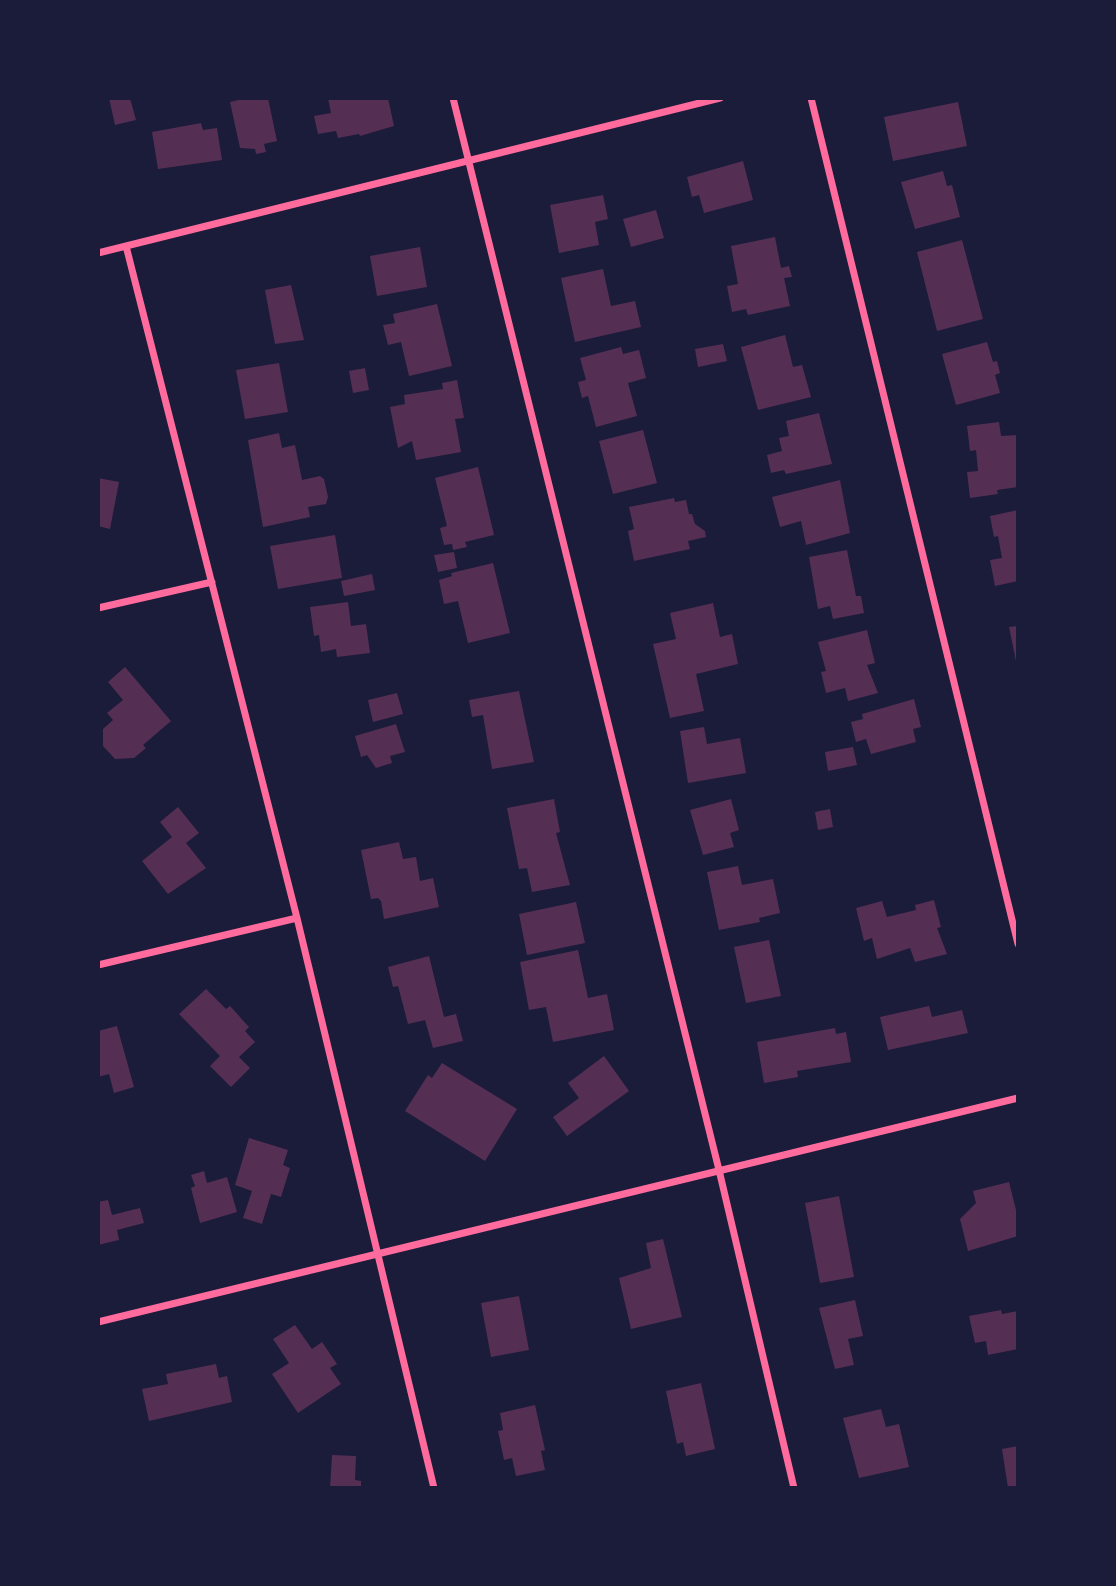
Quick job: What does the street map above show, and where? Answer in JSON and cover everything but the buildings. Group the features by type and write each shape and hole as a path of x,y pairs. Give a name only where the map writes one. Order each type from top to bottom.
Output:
{"street":[{"path":"453,98 719,1170 794,1488"},
{"path":"98,253 720,98"},
{"path":"811,98 1018,944"},
{"path":"126,246 297,918 434,1488"},
{"path":"98,608 212,582"},
{"path":"98,965 297,918"},
{"path":"98,1322 1018,1098"}]}
